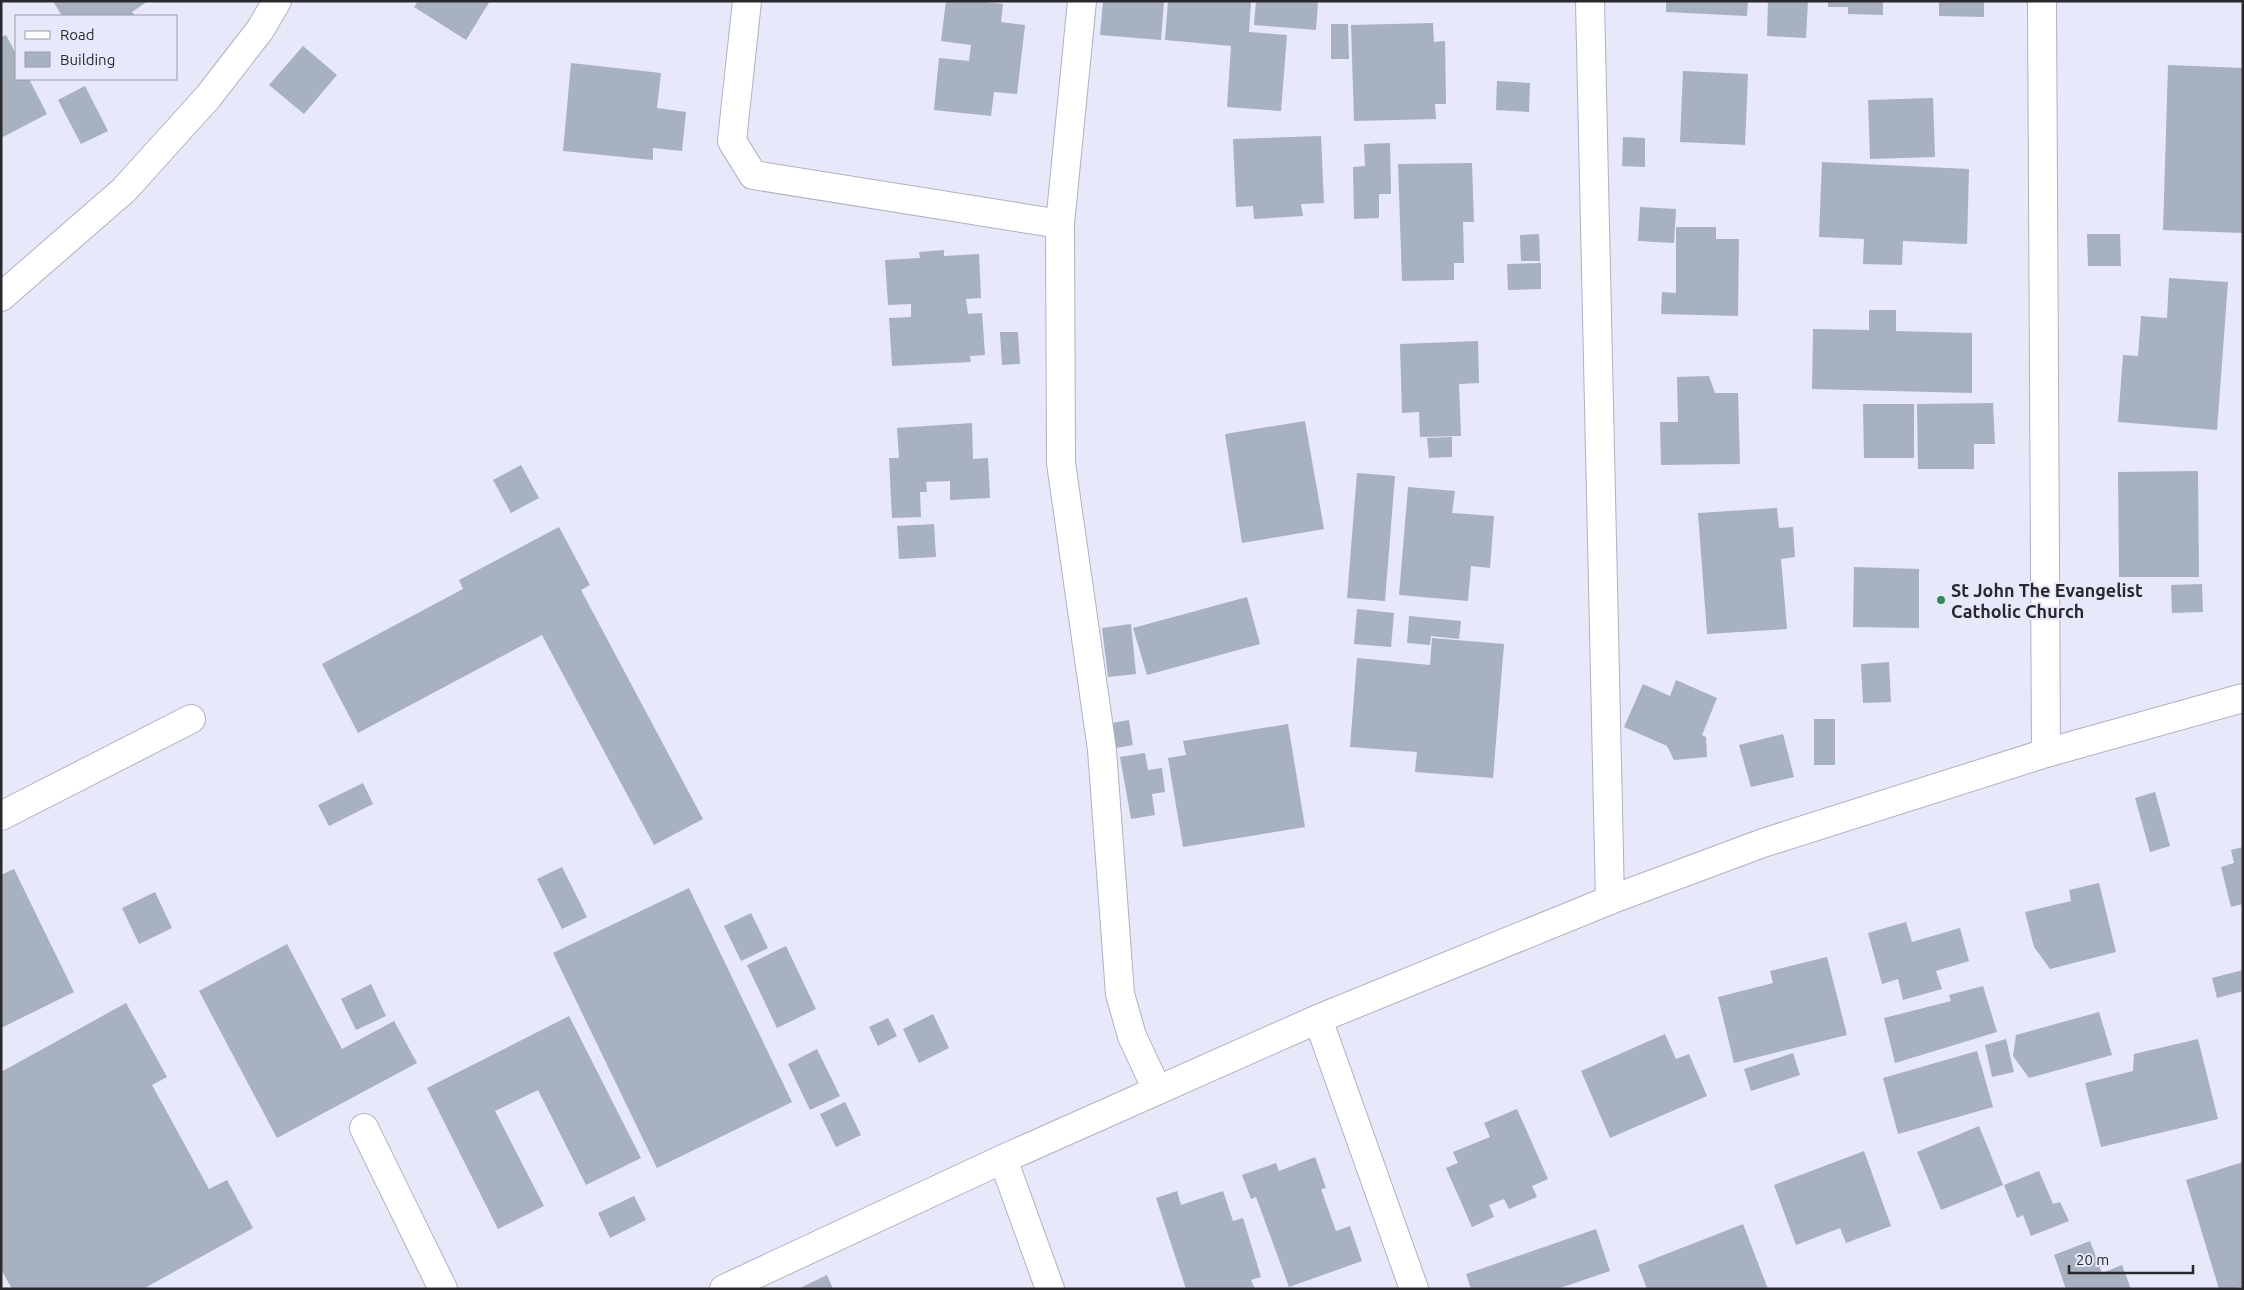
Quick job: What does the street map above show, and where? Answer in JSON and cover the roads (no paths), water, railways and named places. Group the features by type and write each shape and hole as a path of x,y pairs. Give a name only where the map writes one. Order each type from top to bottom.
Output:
{"street":[{"path":"1,297 124,190 208,97 260,30 276,1"},
{"path":"747,1 732,140 753,175 1060,224"},
{"path":"1082,1 1060,224 1061,463 1102,750 1120,994 1132,1036 1157,1090"},
{"path":"1590,1 1610,900"},
{"path":"2042,1 2046,753"},
{"path":"724,1289 1003,1159 1318,1019 1610,900 1763,843 2046,753 2243,698"},
{"path":"1,816 191,719"},
{"path":"1318,1019 1414,1289"},
{"path":"364,1128 443,1289"},
{"path":"1003,1159 1050,1289"}],"place":[{"name":"St John The Evangelist Catholic Church","path":"1941,600"}]}
